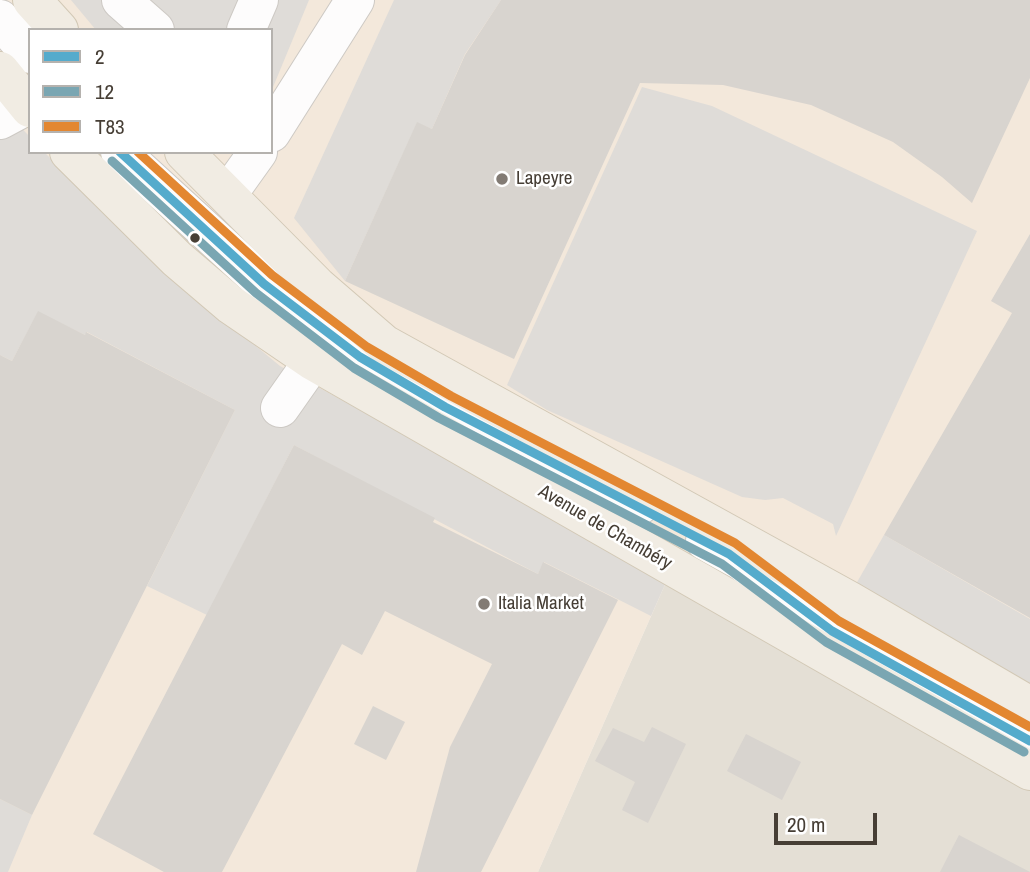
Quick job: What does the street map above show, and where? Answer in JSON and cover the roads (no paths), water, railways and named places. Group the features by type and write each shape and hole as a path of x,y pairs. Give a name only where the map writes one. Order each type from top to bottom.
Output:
{"main road":[{"path":"32,0 58,28"},
{"path":"0,71 19,111"},
{"name":"Avenue de Chambéry","path":"71,154 231,306 313,361 1030,771"},
{"path":"186,154 318,287 384,344 850,601 1030,706"}],"street":[{"path":"247,28 259,0"},
{"path":"273,130 355,0"},
{"path":"0,19 28,52"},
{"path":"122,154 264,284 360,357 445,407 626,498 729,554 832,631 1030,741"},
{"path":"228,194 257,154"},
{"path":"280,408 313,361"}],"place":[{"name":"Lapeyre","path":"502,179"},
{"name":"Italia Market","path":"484,604"}]}
